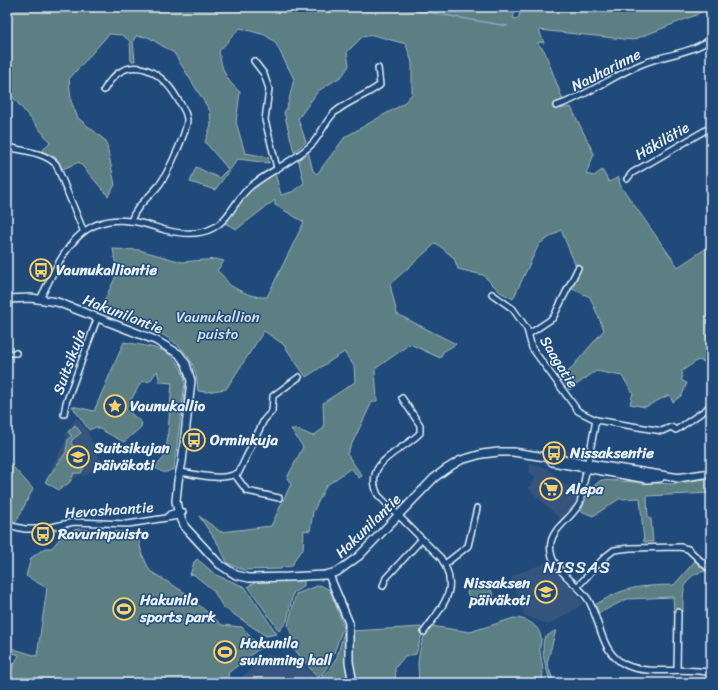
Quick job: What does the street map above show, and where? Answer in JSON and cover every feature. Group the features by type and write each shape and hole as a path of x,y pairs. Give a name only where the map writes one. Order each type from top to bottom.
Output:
{"street":[{"name":"Nauharinne","path":"556,106 595,90 643,63 693,49 711,39"},
{"path":"254,61 264,74 269,89 265,120 276,168"},
{"path":"104,90 108,82 124,69 133,66 142,68 168,84 184,110 187,119 184,132 164,177 157,188 139,204 131,221"},
{"path":"40,299 70,245 83,230 108,221 131,221 185,234 209,230 220,223 250,186 313,142 334,113 380,84 378,68"},
{"name":"Häkilätie","path":"627,179 632,173 711,127"},
{"path":"7,147 43,155 56,164 83,230"},
{"path":"529,334 553,318 578,268"},
{"name":"Saagatie","path":"492,294 513,309 529,334 532,348 573,406 584,416 596,420 662,431 671,427 676,430 707,409 711,403"},
{"name":"Hakunilantie","path":"7,299 40,299 57,302 97,319 164,344 179,354 186,364 190,375 191,388 181,472 183,479 180,513 185,527 219,564 236,575 254,578 329,575 343,569 355,559 434,478 453,464 482,454 513,452 647,479 680,478 711,473"},
{"name":"Suitsikuja","path":"64,414 66,403 97,319"},
{"path":"7,353 16,353"},
{"path":"181,472 223,477 235,475 239,472 264,420 272,410 273,396 299,377"},
{"path":"402,398 420,425 420,433 380,463 374,476 374,483 378,495 445,564 450,585 448,598 441,610 424,632"},
{"path":"596,420 588,466 578,507 555,534 551,542 552,557 555,564 578,586 589,602 605,643 611,654 619,661 635,668 711,673"},
{"path":"235,475 247,492 279,498"},
{"path":"445,564 468,546 477,508"},
{"name":"Hevoshaantie","path":"7,525 25,529 42,529 74,522 128,524 166,518 180,513"},
{"path":"383,586 386,578 422,539"},
{"path":"578,586 609,553 621,548 680,547 688,549 707,567 711,566"},
{"path":"329,575 349,623 350,662 353,683"},
{"path":"677,670 678,612"}],"shaded area":[{"name":"Suitsikujan päiväkoti","path":"77,418 88,432 102,464 84,477 80,474 59,490 45,482 67,437 65,434"},
{"path":"530,464 547,468 565,485 579,488 576,499 571,508 560,519 528,488 533,482 535,476 529,474"},
{"name":"Nissaksen päiväkoti","path":"548,562 553,570 573,590 583,604 549,625 524,615 511,576"},
{"path":"266,655 297,657 319,683 236,683"}],"green space":[{"name":"Vaunukallion puisto","path":"7,7 407,7 438,12 439,7 516,7 513,18 518,19 522,7 708,7 696,15 633,40 539,30 544,43 539,42 538,44 544,50 563,100 558,109 571,107 594,154 586,174 594,176 602,170 609,182 619,177 620,185 678,267 711,245 711,364 698,360 682,371 682,381 687,383 682,395 673,402 669,395 645,407 630,404 633,393 622,376 596,371 569,390 562,379 604,330 590,297 570,288 578,271 561,230 539,244 513,299 500,292 483,275 458,269 454,258 436,243 390,284 397,314 456,344 443,352 440,358 410,344 375,369 377,401 372,402 347,454 362,476 359,478 351,468 326,486 313,512 310,531 304,530 303,550 296,557 292,566 282,567 281,569 243,570 227,563 220,547 199,516 221,532 271,526 291,484 287,478 303,447 291,429 296,429 313,436 324,428 323,403 355,382 354,366 344,352 306,377 283,344 264,331 226,389 206,392 198,391 195,372 188,357 178,345 165,336 150,329 100,310 117,274 113,249 139,250 182,262 216,259 224,261 217,271 230,285 257,297 267,297 304,222 275,205 275,200 237,229 224,223 244,196 275,173 281,195 292,192 304,183 298,158 308,151 313,171 317,174 345,137 403,104 412,94 412,63 406,44 373,35 362,37 347,52 349,66 342,76 318,91 298,119 306,142 294,152 284,112 287,108 294,79 275,42 265,35 240,28 219,51 220,58 225,74 240,92 236,122 245,153 268,157 269,163 238,159 215,190 190,182 196,167 219,178 228,169 205,142 211,125 210,111 174,53 148,37 136,36 133,41 135,61 131,61 130,41 122,35 109,34 69,79 71,101 78,118 106,141 115,185 108,196 79,162 63,169 55,157 42,151 50,142 7,90"},
{"path":"124,342 164,351 177,362 182,371 185,383 174,469 166,472 155,468 166,455 172,383 160,382 157,371 150,381 141,382 126,409 142,423 141,427 124,442 96,427 89,430 72,406 94,411"},
{"path":"75,425 81,433 72,440 71,443 85,465 81,473 74,473 70,482 59,490 45,482 66,452 68,439 72,436 68,432"},
{"path":"7,460 33,489 16,522 7,522"},
{"path":"711,478 711,493 647,496 648,518 651,519 653,542 644,542 640,498 619,499 593,516 581,511 589,490 601,480 672,484"},
{"name":"Hakunila sports park","path":"79,529 137,533 142,554 150,571 184,592 222,625 242,627 260,648 228,673 231,683 7,683 7,679 19,655 7,651 7,647 37,656 47,588 26,576 31,558 45,548 52,548 65,532"},
{"path":"197,559 216,575 245,587 277,634 266,636 223,607 213,590 193,574 190,575 194,562"},
{"path":"695,561 706,571 692,576 688,580 683,597 683,611 674,612 673,597 627,599 599,613 595,605 616,594 633,588 674,585"},
{"path":"304,579 304,586 293,593 287,621 279,631 248,586 255,583 255,581"},
{"path":"484,582 489,586 494,596 489,602 472,599 467,594 468,590 475,584"},
{"path":"320,585 330,590 344,627 328,667 318,678 289,643 292,636 288,625 296,594"},
{"path":"514,618 528,621 539,631 543,671 541,683 417,683 419,674 418,664 420,649 425,634 431,626 470,632"},
{"path":"421,627 423,631 416,654 405,656 395,668 396,683 357,683 354,672 352,631"},
{"path":"556,630 547,663 554,683 551,683 544,661 543,644 544,638"},
{"path":"344,632 346,670 349,683 322,683 319,680 337,657"}],"waterway":[{"path":"398,7 507,26"}],"place":[{"name":"Vaunukalliontie","path":"41,270"},
{"name":"Vaunukallio","path":"115,406"},
{"name":"Orminkuja","path":"194,440"},
{"name":"Nissaksentie","path":"554,453"},
{"name":"Suitsikujan päiväkoti","path":"78,457"},
{"name":"Alepa","path":"551,489"},
{"name":"Ravurinpuisto","path":"43,534"},
{"name":"Nissaksen päiväkoti","path":"546,592"},
{"name":"Hakunila sports park","path":"124,609"},
{"name":"Hakunila swimming hall","path":"225,652"}],"district":[{"name":"NISSAS","path":"577,567"}]}
